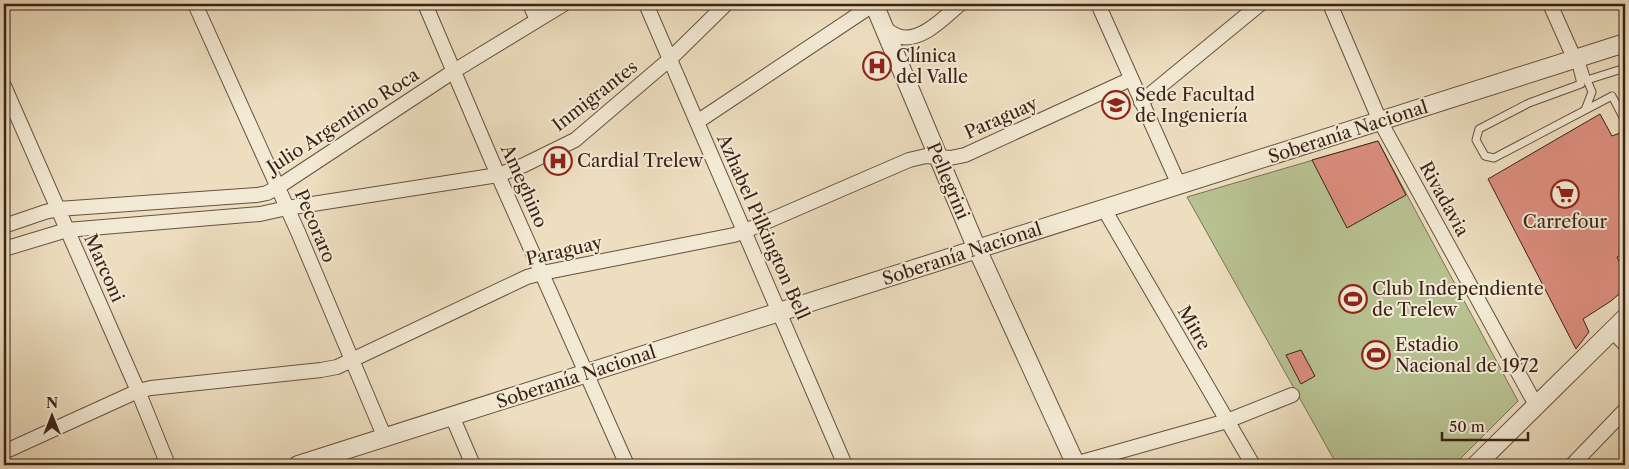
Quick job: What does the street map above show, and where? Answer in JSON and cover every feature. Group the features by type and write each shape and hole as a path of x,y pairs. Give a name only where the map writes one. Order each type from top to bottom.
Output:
{"street":[{"name":"Pecoraro","path":"195,4 278,187 385,438"},
{"name":"Ameghino","path":"425,4 498,175 627,465"},
{"path":"530,4 537,20"},
{"name":"Julio Argentino Roca","path":"4,226 58,209 267,193 454,71 564,4"},
{"name":"Azhabel Pilkington Bell","path":"646,4 845,465"},
{"name":"Inmigrantes","path":"287,208 498,175 524,165 575,140 670,59 726,4"},
{"path":"697,122 874,4"},
{"name":"Pellegrini","path":"874,4 977,249 1074,465"},
{"path":"884,28 898,36 914,36 932,29 960,4"},
{"path":"1141,102 1260,4"},
{"name":"Rivadavia","path":"1330,4 1380,121 1537,407"},
{"path":"1550,4 1578,59"},
{"path":"1101,5 1131,80 1179,185"},
{"name":"Soberanía Nacional","path":"298,465 1625,43"},
{"name":"Paraguay","path":"4,452 138,391 337,367 527,277 734,235 909,160 926,156 950,158 965,155 1131,80"},
{"name":"Marconi","path":"4,86 138,391 168,465"},
{"path":"4,248 67,230 260,214 287,208"},
{"name":"Mitre","path":"1104,209 1252,465"},
{"path":"1476,465 1537,407 1625,318"},
{"path":"1612,331 1625,344"},
{"path":"1074,465 1227,421 1292,395"},
{"path":"1572,465 1625,410"},
{"path":"452,416 472,465"}],"lane":[{"path":"1578,59 1592,92 1585,110"},
{"path":"1578,59 1581,84 1529,103 1479,129 1476,140 1484,156 1494,158 1612,96 1625,121"},
{"path":"1587,80 1625,68"}],"green space":[{"name":"Club Independiente de Trelew","path":"1378,141 1518,401 1454,465 1337,465 1187,197"}],"building":[{"path":"1600,114 1612,136 1625,131 1625,253 1617,257 1625,274 1625,289 1611,301 1583,319 1589,332 1576,349 1488,179"},
{"path":"1378,141 1406,195 1347,228 1312,160"},
{"path":"1301,350 1315,376 1301,384 1286,355"}],"place":[{"name":"Clínica del Valle","path":"877,66"},
{"name":"Sede Facultad de Ingeniería","path":"1116,105"},
{"name":"Cardial Trelew","path":"558,161"},
{"name":"Carrefour","path":"1565,194"},
{"name":"Club Independiente de Trelew","path":"1353,299"},
{"name":"Estadio Nacional de 1972","path":"1376,355"}]}
